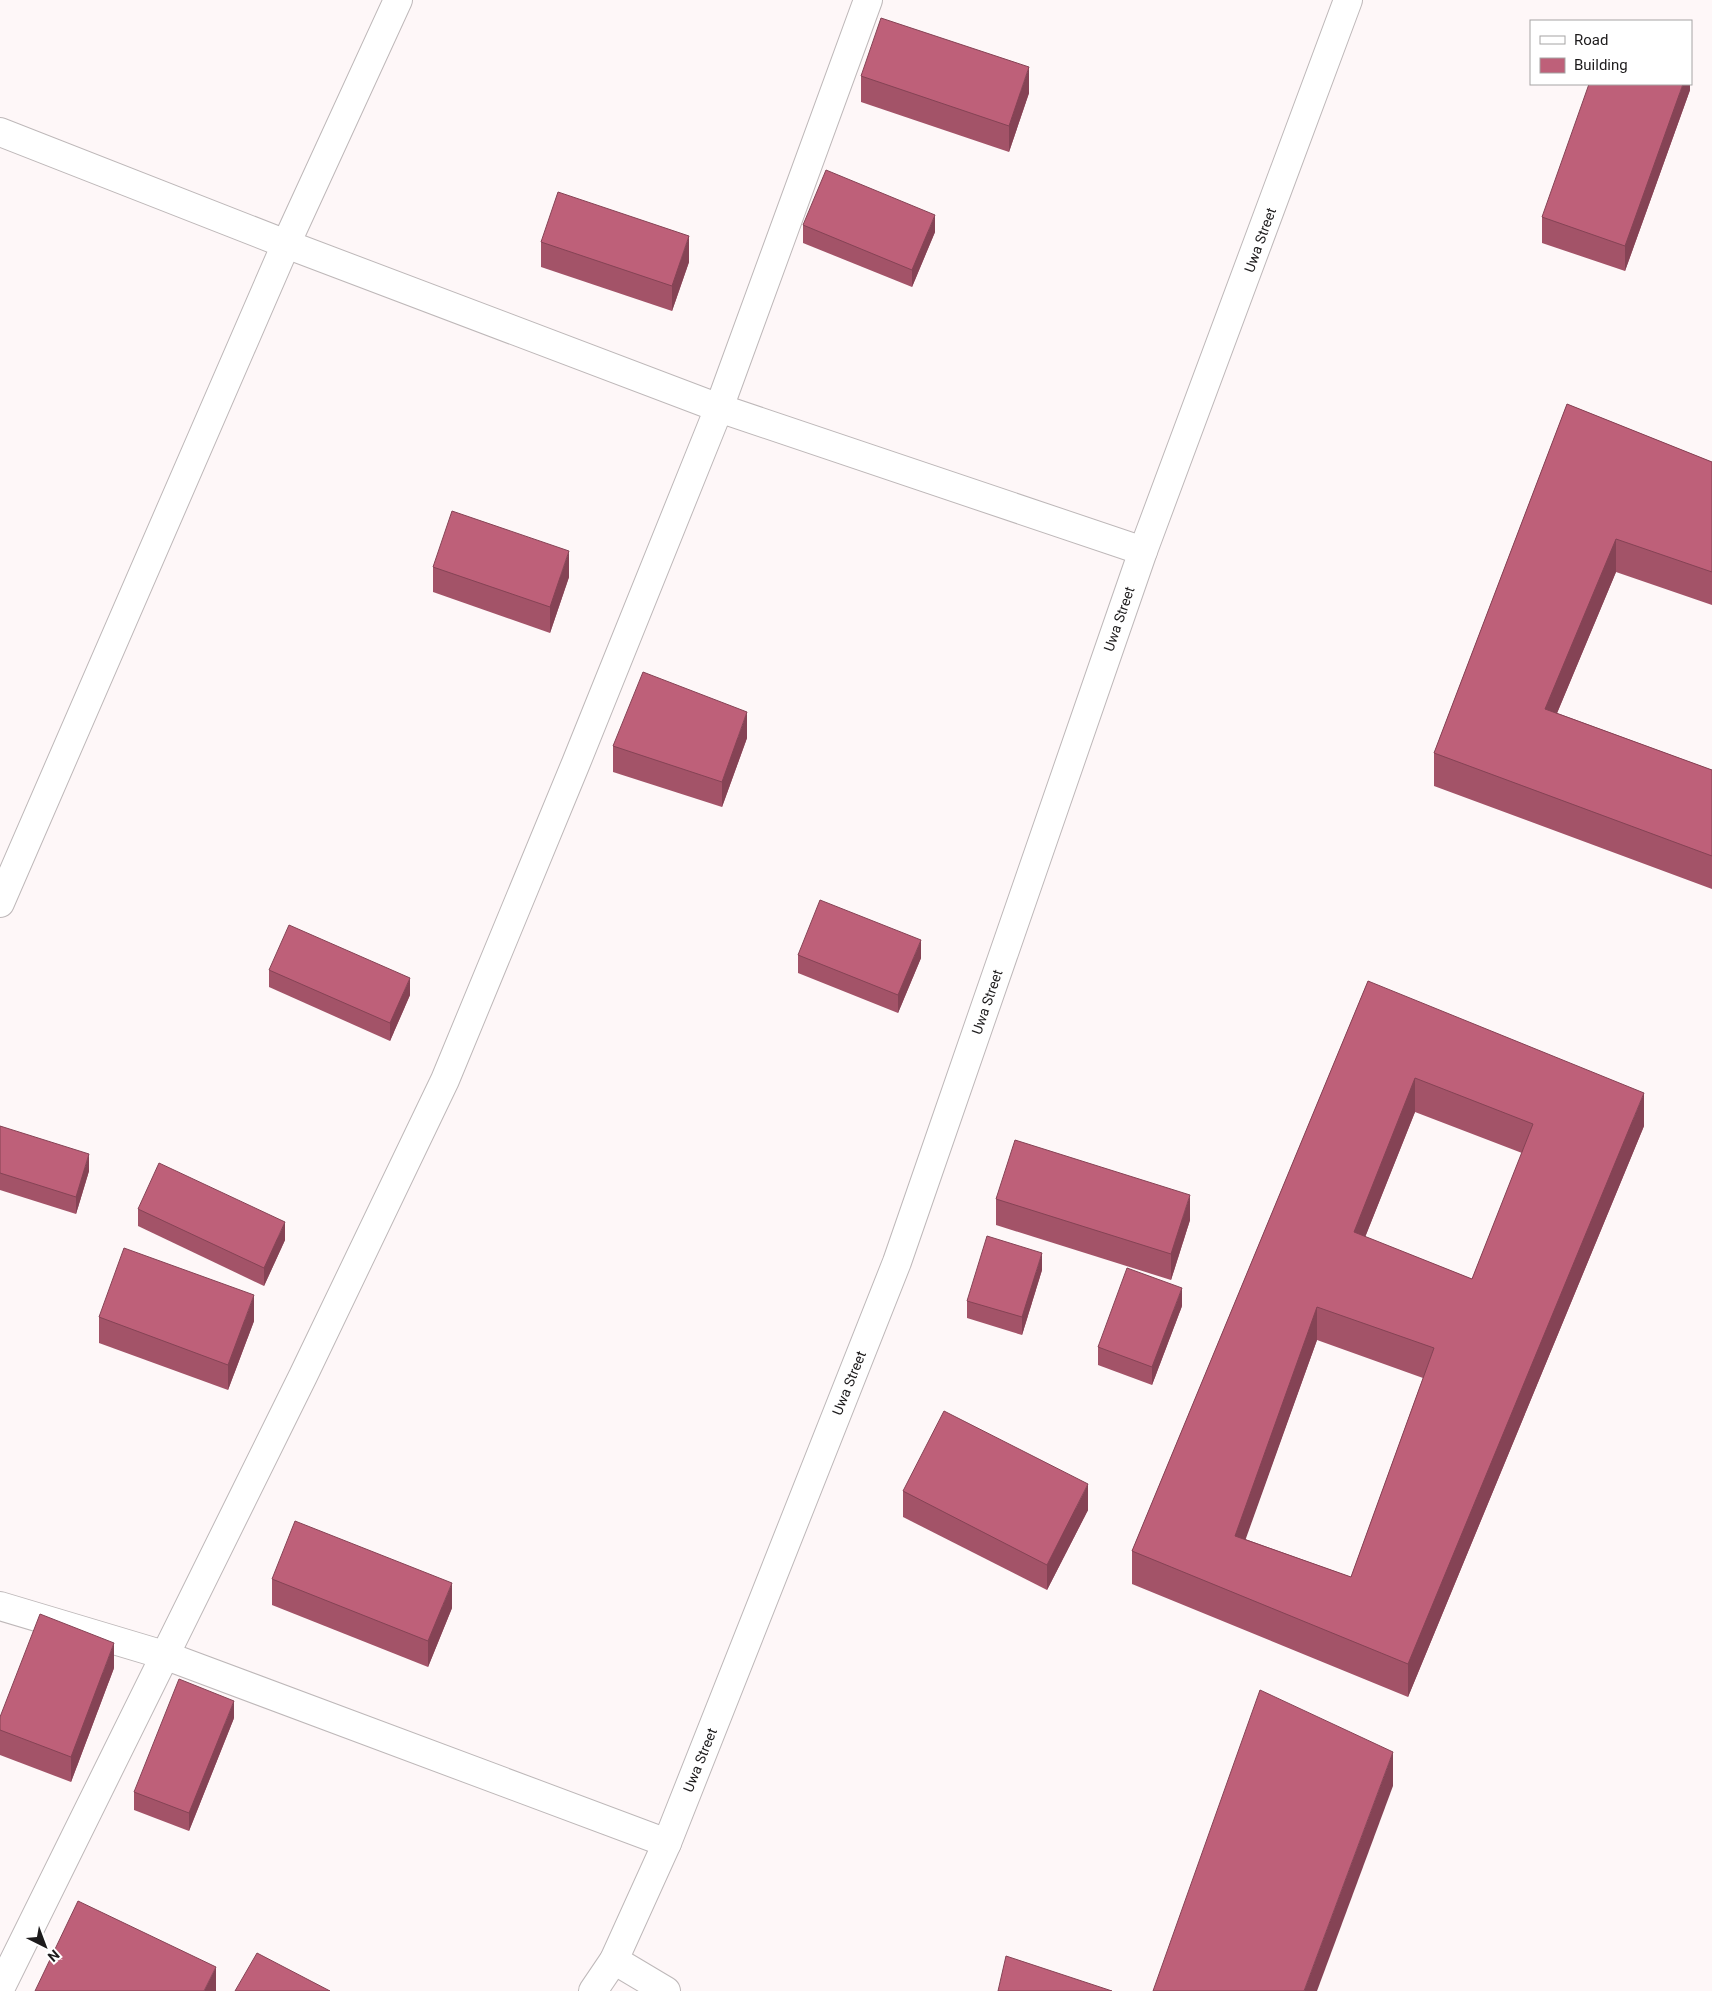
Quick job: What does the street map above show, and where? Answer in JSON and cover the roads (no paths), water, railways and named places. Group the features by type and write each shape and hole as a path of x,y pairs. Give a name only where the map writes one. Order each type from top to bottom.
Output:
{"street":[{"path":"0,903 286,244 398,0"},
{"path":"0,1989 303,1376 445,1080 580,754 719,408 868,0"},
{"name":"Uwa Street","path":"593,1991 614,1960 667,1843 897,1262 1142,551 1343,1"},
{"path":"0,132 286,244 719,408 1142,551"},
{"path":"0,1606 164,1655 667,1843"},
{"path":"614,1960 617,1991"},
{"path":"614,1960 666,1991"}]}
